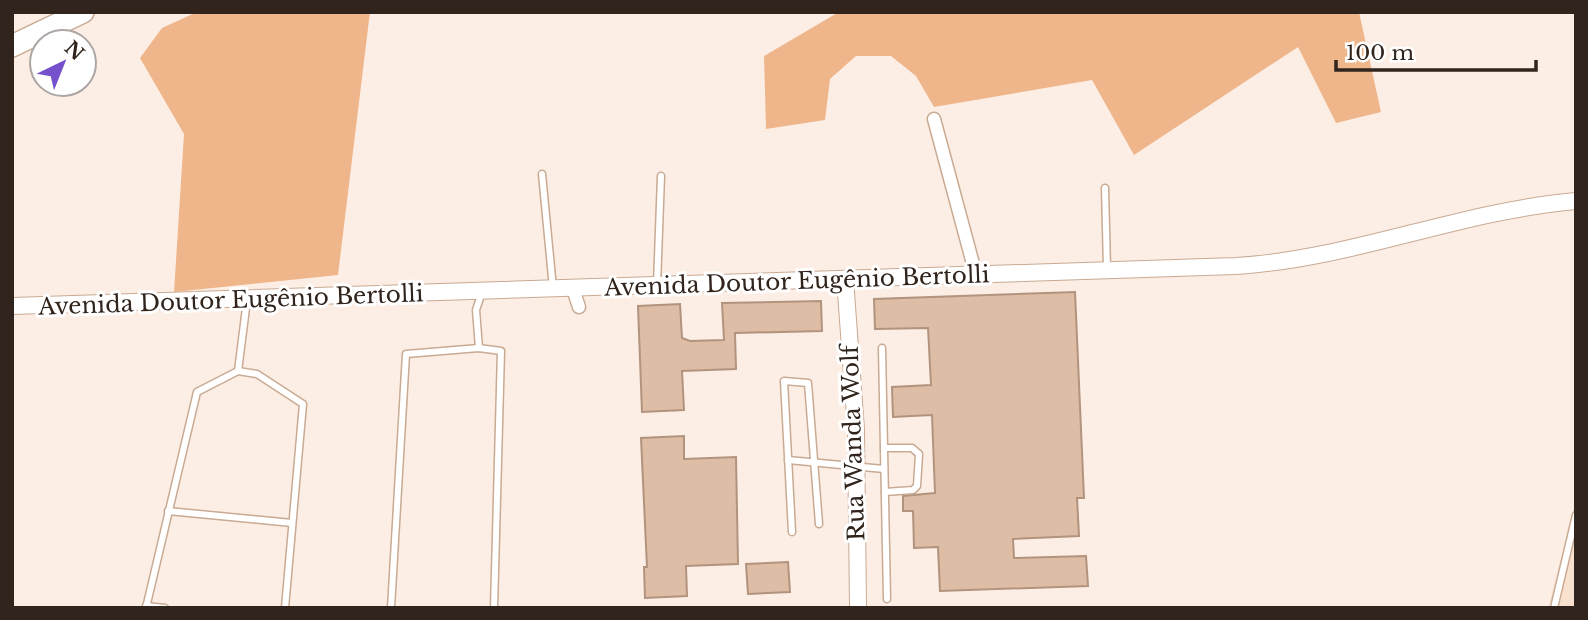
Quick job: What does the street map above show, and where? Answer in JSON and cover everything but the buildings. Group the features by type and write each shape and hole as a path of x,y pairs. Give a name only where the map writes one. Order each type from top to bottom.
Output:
{"highway":[{"path":"12,46 83,12"}],"street":[{"path":"934,119 975,275"},
{"name":"Avenida Doutor Eugênio Bertolli","path":"12,306 1236,267 1288,261 1505,212 1576,201"},
{"name":"Rua Wanda Wolf","path":"845,279 857,466 858,608"},
{"path":"573,289 579,307"}],"lane":[{"path":"542,174 553,290"},
{"path":"656,286 661,176"},
{"path":"1105,188 1107,270"},
{"path":"479,348 476,310 482,292"},
{"path":"238,371 247,300"},
{"path":"391,608 406,354 479,348 501,351 494,608"},
{"path":"882,348 887,599"},
{"path":"165,608 146,607 197,392 238,371 257,374 303,404 285,608"},
{"path":"792,532 784,381 808,383 819,524"},
{"path":"884,448 912,448 919,454 917,486 913,490 885,492"},
{"path":"788,460 884,468"},
{"path":"169,511 292,523"},
{"path":"1554,608 1576,515"}],"shaded area":[{"path":"197,12 370,12 338,275 174,292 184,134 140,58 162,28"},
{"path":"839,12 1359,12 1381,112 1336,123 1298,47 1134,155 1092,80 934,107 916,76 891,56 856,56 830,79 825,120 766,129 764,56"},
{"path":"1576,499 1576,608 1548,608"}]}
